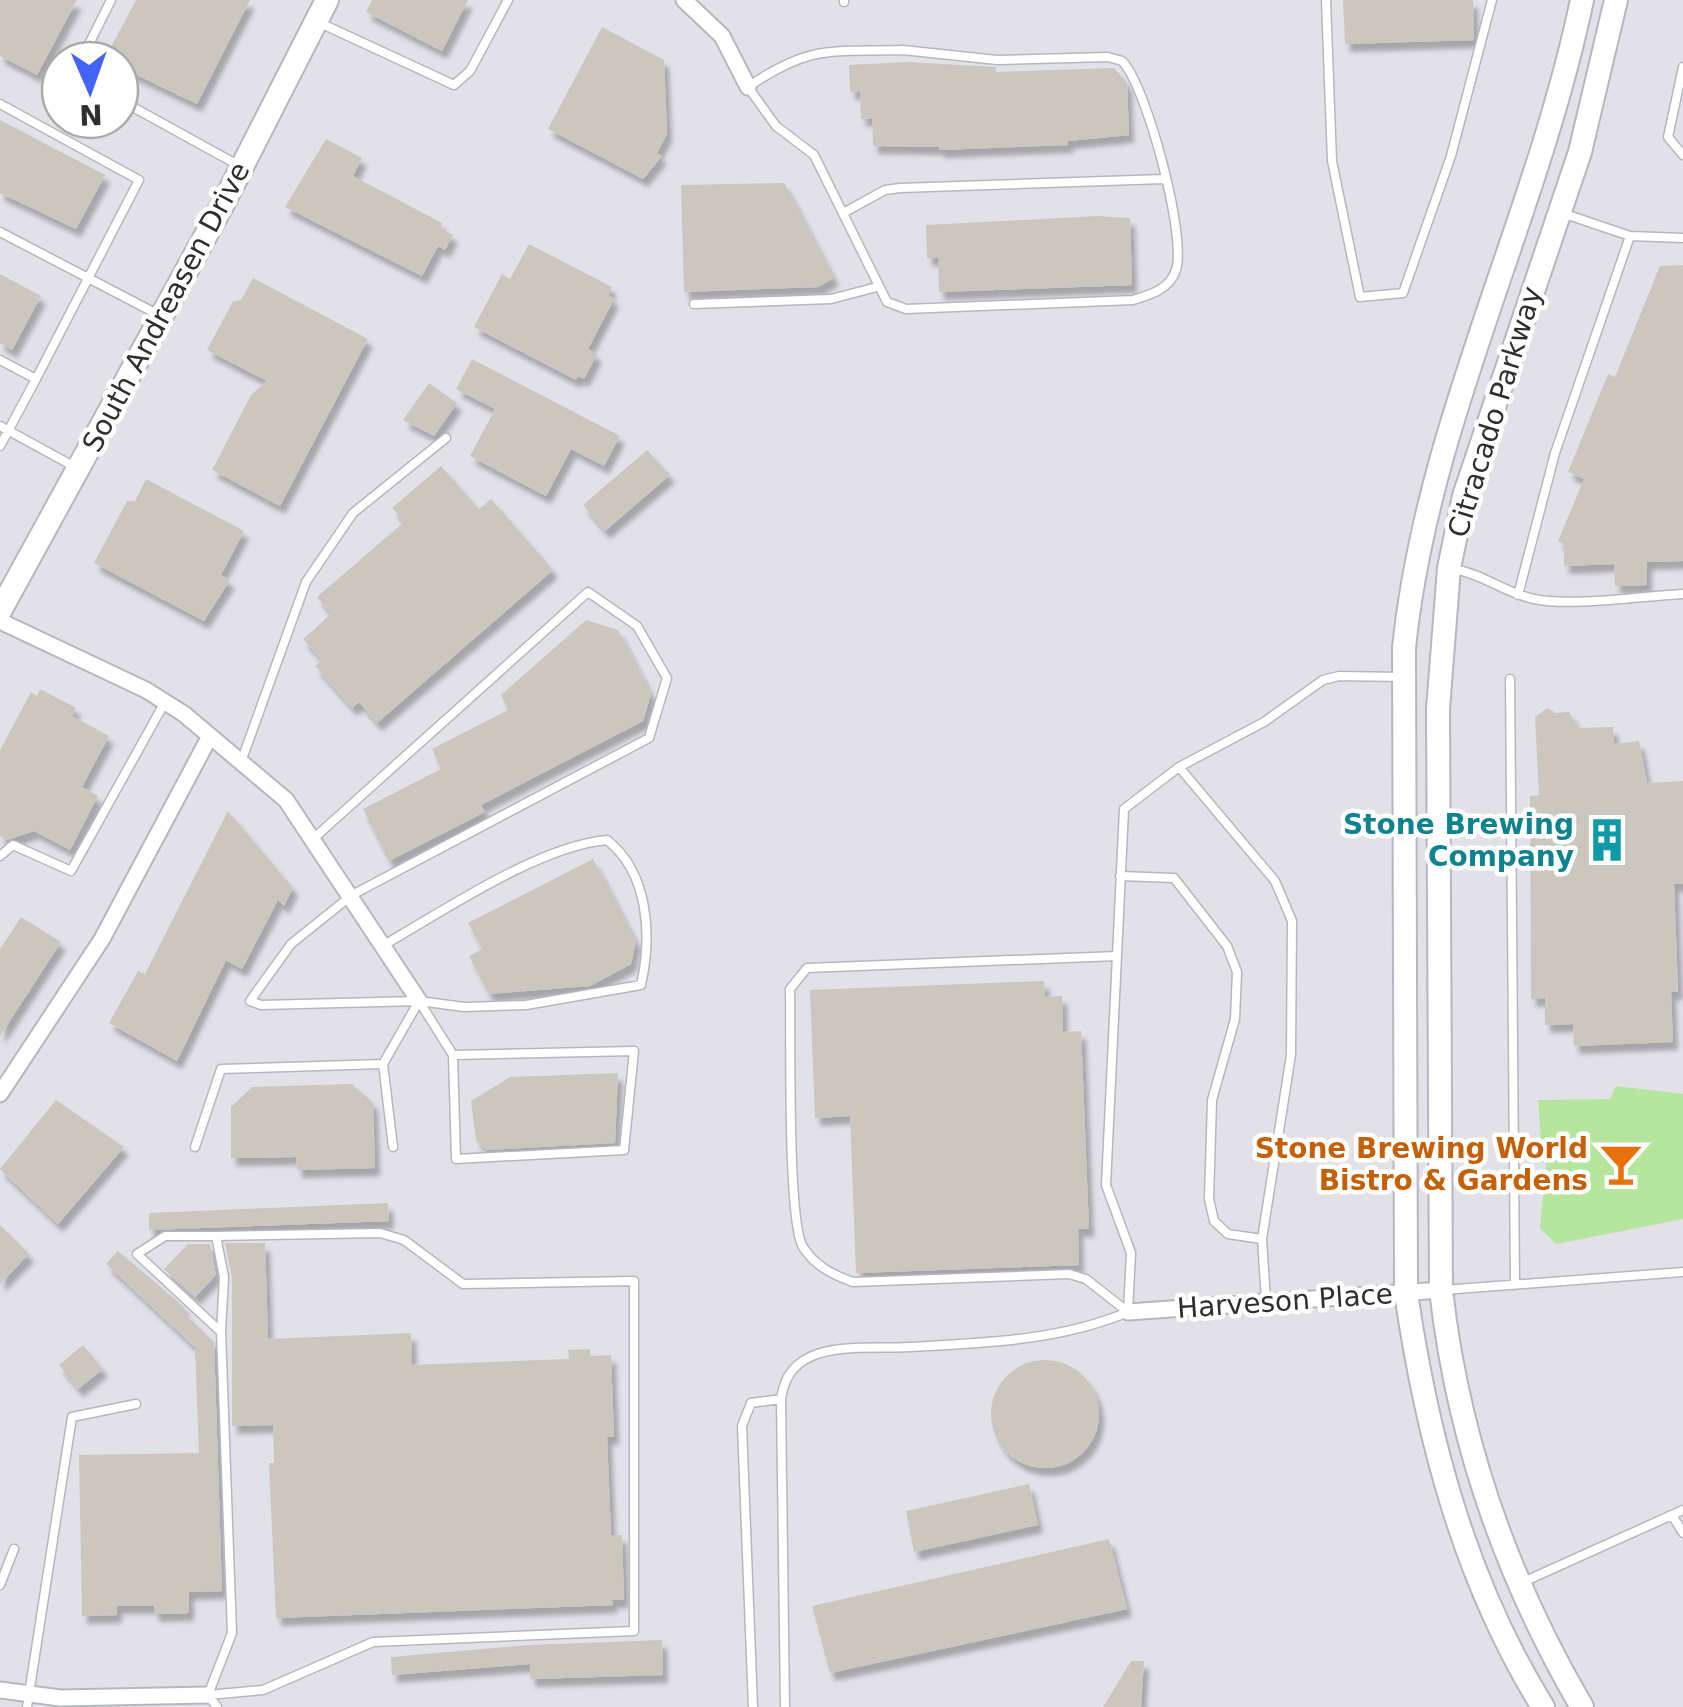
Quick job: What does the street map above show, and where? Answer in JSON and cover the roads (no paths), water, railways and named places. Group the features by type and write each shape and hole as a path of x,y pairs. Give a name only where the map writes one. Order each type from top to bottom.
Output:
{"main road":[{"name":"Citracado Parkway","path":"1542,1707 1490,1606 1454,1509 1417,1370 1406,1293 1404,676 1414,575 1438,466 1558,107 1582,0"},
{"name":"Citracado Parkway","path":"1582,1707 1517,1584 1478,1476 1447,1342 1441,1290 1438,705 1449,568 1464,496 1560,212 1602,70 1616,0"},
{"name":"South Andreasen Drive","path":"0,611 242,167 322,10"},
{"path":"1528,201 1560,212"}],"street":[{"path":"684,0 722,36 748,87"},
{"path":"0,621 165,702 286,800 419,1001"},
{"path":"0,1094 102,939 210,736"},
{"name":"Harveson Place","path":"1128,1312 1441,1290"},
{"path":"0,1690 28,1700 213,1701"}],"lane":[{"path":"91,40 110,0"},
{"path":"322,10 454,86 470,71 508,0"},
{"path":"1326,0 1332,161 1360,297 1403,294 1451,156 1492,0"},
{"path":"903,50 997,60 1108,57 1122,61 1137,83 1164,179 1176,236 1176,270 1152,295 1133,300 906,309 886,302 877,288 845,212 814,155 776,126 748,87 786,60 807,53 903,50"},
{"path":"1683,67 1668,137 1683,155"},
{"path":"0,104 139,180 36,379 4,428 0,446"},
{"path":"140,111 242,167"},
{"path":"845,212 884,190 900,188 1164,179"},
{"path":"1560,212 1630,236 1683,238"},
{"path":"0,232 159,316"},
{"path":"1518,594 1555,453 1630,236"},
{"path":"694,304 831,300 877,288"},
{"path":"0,360 36,379"},
{"path":"4,428 80,469"},
{"path":"241,762 306,582 353,513 446,438"},
{"path":"1449,568 1476,573 1518,594 1541,600 1683,594"},
{"path":"314,839 588,592 637,626 666,678 648,738 352,895 291,944 250,1001 260,1005 419,1001 464,1007 526,1005 641,986 647,959 646,915 629,857 607,840 578,842 466,897 384,945"},
{"path":"1128,1312 1130,1254 1106,1185 1124,808 1179,767 1264,722 1324,680 1338,676 1404,676"},
{"path":"1510,679 1515,1285"},
{"path":"0,856 13,845 70,871 165,702"},
{"path":"1179,767 1275,881 1292,920 1290,1066 1262,1239 1266,1302"},
{"path":"1120,876 1174,878 1234,961 1235,1020 1212,1100 1210,1210 1228,1234 1262,1239"},
{"path":"1117,956 807,968 790,989 792,1141 800,1243 817,1264 835,1276 854,1282 1070,1274 1086,1279 1128,1312"},
{"path":"419,1001 453,1054 456,1160 624,1150 634,1051 453,1054"},
{"path":"393,1147 383,1064 419,1001"},
{"path":"195,1148 221,1069 383,1064"},
{"path":"216,1236 224,1277 221,1332 232,1633 213,1701 263,1690 372,1642 634,1631 634,1281 462,1284 404,1240 380,1233 165,1236 137,1254 221,1332"},
{"path":"1441,1290 1683,1272"},
{"path":"785,1707 781,1400 788,1374 798,1364 826,1352 974,1344 1067,1332 1128,1312"},
{"path":"752,1707 742,1426 751,1403 781,1400"},
{"path":"28,1700 72,1418 136,1404"},
{"path":"1517,1584 1683,1510"},
{"path":"1672,1516 1683,1533"},
{"path":"0,1585 14,1549"}],"place":[{"name":"Stone Brewing Company","path":"1607,840"},
{"name":"Stone Brewing World Bistro & Gardens","path":"1621,1164"}]}
